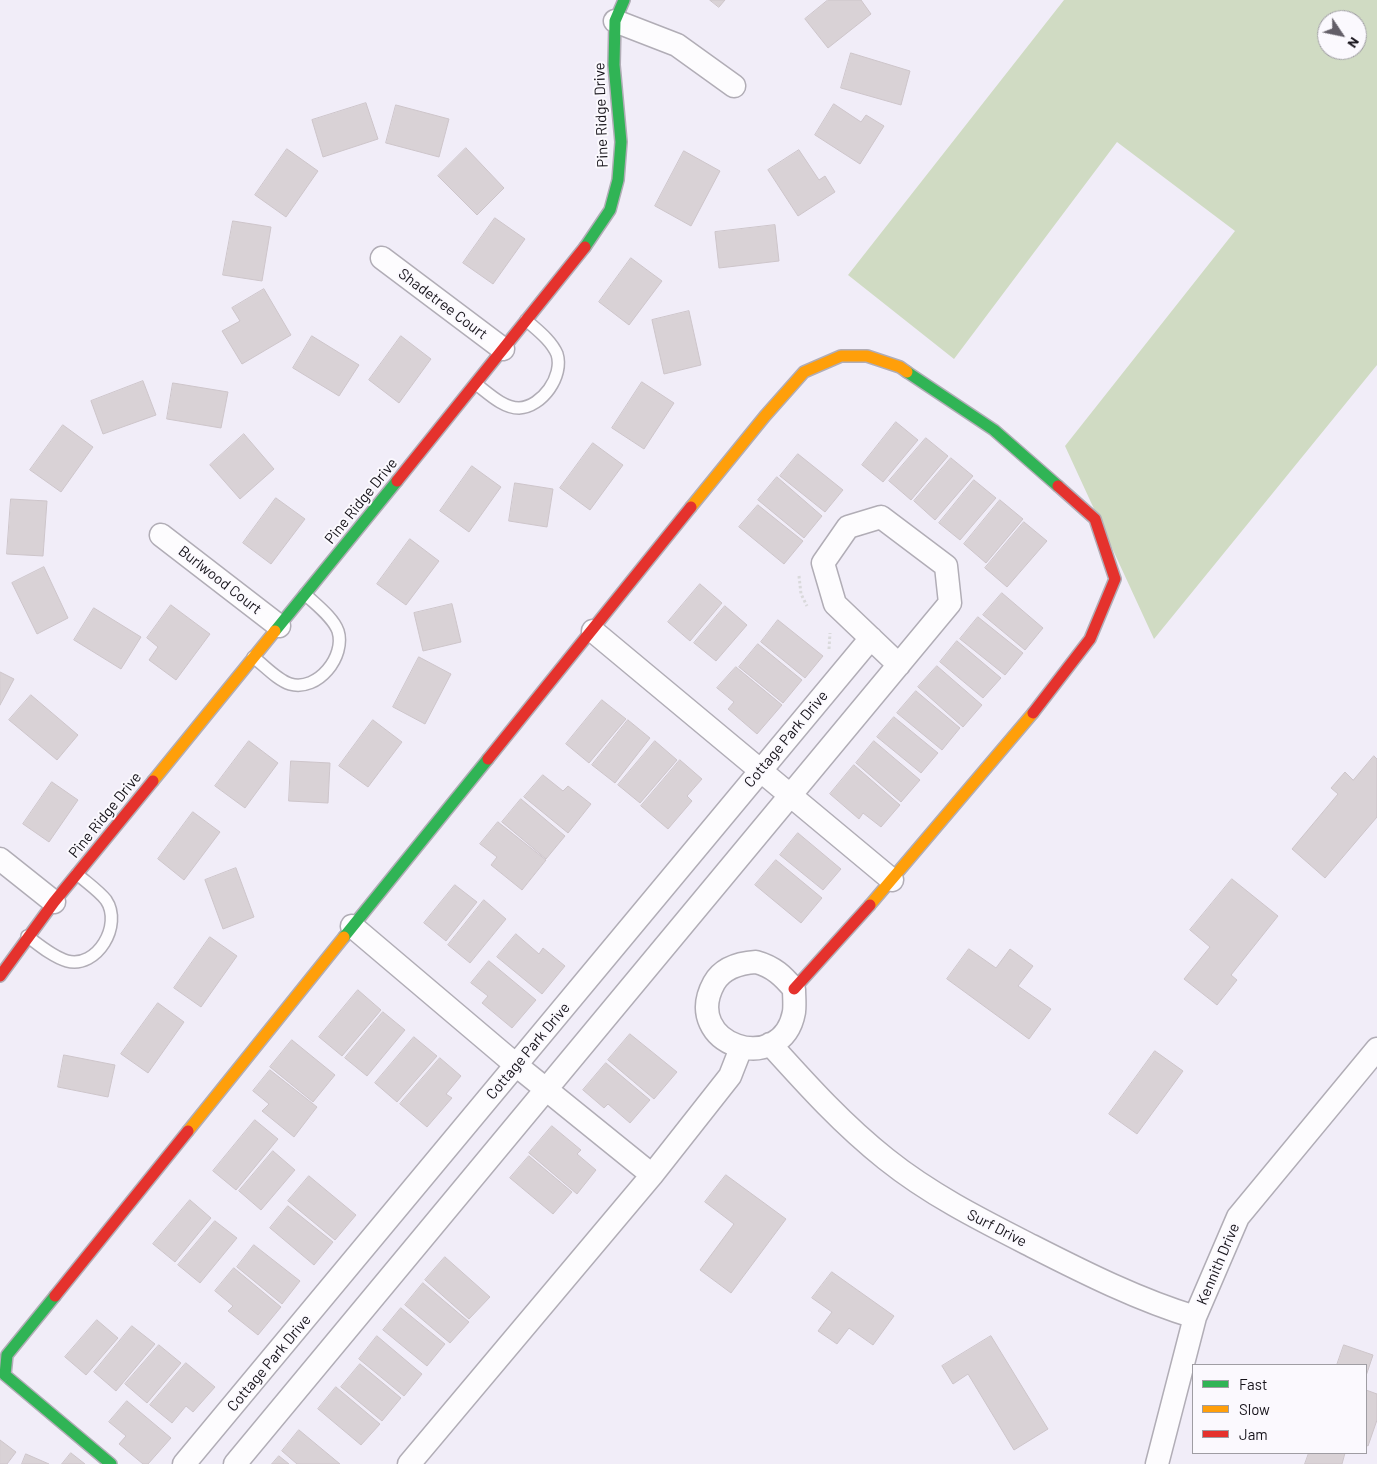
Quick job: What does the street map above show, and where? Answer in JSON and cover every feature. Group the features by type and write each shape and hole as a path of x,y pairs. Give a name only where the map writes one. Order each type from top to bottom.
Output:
{"street":[{"name":"Pine Ridge Drive","path":"0,976 27,936 54,902 476,384 590,240 610,210 618,180 621,142 614,65 615,20 624,0"},
{"path":"615,20 677,45 734,86"},
{"name":"Shadetree Court","path":"382,258 503,349"},
{"path":"112,1464 5,1374 7,1355 765,416 804,372 841,356 867,356 900,368 994,430 1095,520 1115,579 1090,639 1026,722 892,880 794,989"},
{"path":"235,1464 548,1090 950,604 946,566 881,517 848,527 823,563 835,604 899,665"},
{"name":"Burlwood Court","path":"161,535 279,626"},
{"path":"593,631 892,880"},
{"name":"Cottage Park Drive","path":"184,1464 644,914 761,769 871,638"},
{"path":"0,859 54,902"},
{"path":"352,926 516,1065 652,1175"},
{"path":"742,962 756,962 770,966 781,974 794,989 794,1012 789,1025 782,1036 770,1044 756,1049 741,1048 728,1042 717,1033 710,1020 707,1005 710,990 717,978 728,968 742,962"},
{"name":"Surf Drive","path":"770,1044 822,1101 886,1159 954,1207 1053,1257 1158,1306 1195,1317"},
{"path":"409,1464 652,1175 730,1076 741,1048"},
{"name":"Kennith Drive","path":"1157,1464 1195,1317 1238,1217 1377,1049"}],"lane":[{"path":"476,384 509,406 520,408 542,397 558,370 557,355 549,341 526,320"},
{"path":"253,657 290,684 303,685 310,683 329,668 341,641 337,628 305,594"},
{"path":"27,936 68,962 80,962 93,955 104,944 111,929 111,914 106,900 77,874"}],"green space":[{"path":"1064,0 1377,0 1377,365 1154,639 1065,446 1235,231 1117,142 954,359 848,275"}],"building":[{"path":"710,0 725,0 719,7"},
{"path":"828,0 861,0 871,14 828,48 805,19"},
{"path":"851,53 910,71 901,105 841,88"},
{"path":"366,103 378,139 323,157 312,120"},
{"path":"834,104 861,122 866,115 884,126 860,164 815,135"},
{"path":"396,105 449,119 439,157 386,143"},
{"path":"466,148 504,188 477,215 438,176"},
{"path":"287,149 318,171 286,217 255,195"},
{"path":"799,150 819,180 825,176 835,192 798,216 768,170"},
{"path":"684,151 720,171 691,226 655,206"},
{"path":"495,218 525,239 493,284 463,263"},
{"path":"233,221 271,227 262,281 223,275"},
{"path":"775,225 779,261 719,268 715,232"},
{"path":"631,258 662,281 629,325 599,302"},
{"path":"264,289 291,335 242,364 222,331 240,321 232,308"},
{"path":"689,311 701,365 664,374 652,320"},
{"path":"312,336 359,365 339,396 293,368"},
{"path":"401,336 431,359 399,403 369,380"},
{"path":"143,381 156,415 103,434 91,401"},
{"path":"642,382 674,403 644,449 612,428"},
{"path":"173,383 228,392 221,428 167,419"},
{"path":"896,422 918,440 883,482 862,465"},
{"path":"63,425 93,447 61,492 30,470"},
{"path":"244,434 274,469 240,499 210,465"},
{"path":"926,438 948,456 911,500 889,481"},
{"path":"593,443 623,465 590,510 560,488"},
{"path":"798,454 843,490 825,512 780,476"},
{"path":"951,458 973,476 935,520 914,501"},
{"path":"472,466 501,487 469,532 440,511"},
{"path":"777,477 822,516 804,538 758,500"},
{"path":"974,480 996,498 960,540 939,523"},
{"path":"515,483 553,489 547,527 509,521"},
{"path":"276,498 305,519 271,564 243,543"},
{"path":"11,499 47,501 43,556 7,554"},
{"path":"1000,500 1023,519 986,563 964,544"},
{"path":"758,505 803,541 784,564 739,527"},
{"path":"1024,522 1047,541 1007,587 985,568"},
{"path":"410,539 439,561 406,605 377,584"},
{"path":"44,567 68,618 37,634 12,583"},
{"path":"700,584 722,603 690,641 668,622"},
{"path":"1002,593 1043,628 1025,650 983,615"},
{"path":"452,604 461,642 423,651 414,613"},
{"path":"171,605 210,634 176,680 149,660 158,647 147,638"},
{"path":"725,606 747,625 716,661 694,643"},
{"path":"94,608 141,637 121,669 74,640"},
{"path":"978,617 1023,653 1005,675 960,639"},
{"path":"778,620 823,656 805,678 761,642"},
{"path":"957,641 1001,678 983,698 940,662"},
{"path":"758,644 802,680 783,703 739,667"},
{"path":"419,657 451,674 425,724 393,707"},
{"path":"937,666 982,705 963,727 918,687"},
{"path":"736,667 782,705 757,734 728,709 734,702 717,688"},
{"path":"0,672 14,679 0,705"},
{"path":"916,691 960,728 942,750 897,713"},
{"path":"31,695 78,735 57,760 9,720"},
{"path":"602,700 626,719 589,763 566,744"},
{"path":"894,717 938,753 921,773 877,737"},
{"path":"373,720 402,742 368,787 339,766"},
{"path":"628,720 650,738 615,783 592,765"},
{"path":"249,741 278,763 245,808 215,786"},
{"path":"655,741 677,760 640,803 618,785"},
{"path":"874,741 920,780 901,802 856,763"},
{"path":"1374,756 1377,759 1377,817 1325,878 1292,849 1338,794 1331,788 1345,772 1353,780"},
{"path":"680,760 702,779 687,796 692,801 668,829 641,806"},
{"path":"291,761 330,763 328,803 289,801"},
{"path":"854,765 900,805 881,827 863,813 859,819 830,794"},
{"path":"543,775 563,791 568,786 591,804 568,833 524,797"},
{"path":"52,782 78,800 49,842 23,824"},
{"path":"521,799 565,836 546,859 502,822"},
{"path":"193,812 220,832 184,880 158,859"},
{"path":"498,822 546,860 522,890 491,865 497,857 480,844"},
{"path":"798,833 841,869 823,890 780,855"},
{"path":"776,860 822,898 801,923 755,885"},
{"path":"236,868 254,917 223,929 205,880"},
{"path":"1232,879 1278,916 1231,975 1237,980 1217,1005 1184,979 1210,947 1190,930"},
{"path":"455,885 477,902 446,941 424,923"},
{"path":"484,900 506,919 470,963 448,945"},
{"path":"516,934 539,954 543,948 565,966 542,994 497,957"},
{"path":"210,937 237,956 201,1007 174,988"},
{"path":"969,949 996,968 1010,949 1033,966 1018,986 1051,1009 1029,1039 947,979"},
{"path":"489,961 536,1000 512,1028 482,1003 488,996 471,983"},
{"path":"358,990 381,1010 342,1056 319,1037"},
{"path":"158,1003 184,1022 148,1073 121,1054"},
{"path":"383,1012 405,1030 367,1076 345,1058"},
{"path":"630,1034 677,1072 654,1099 608,1060"},
{"path":"414,1037 437,1056 397,1102 375,1083"},
{"path":"292,1040 335,1075 313,1102 270,1067"},
{"path":"1155,1051 1183,1071 1137,1134 1109,1114"},
{"path":"64,1055 115,1065 108,1097 58,1087"},
{"path":"440,1058 461,1076 446,1094 452,1098 427,1127 400,1104"},
{"path":"606,1063 650,1100 630,1123 608,1104 604,1108 583,1090"},
{"path":"270,1070 317,1107 294,1137 262,1111 269,1104 253,1091"},
{"path":"255,1120 278,1139 236,1190 213,1171"},
{"path":"552,1126 581,1150 577,1154 596,1170 577,1194 529,1153"},
{"path":"273,1151 295,1170 261,1210 239,1191"},
{"path":"529,1156 572,1192 553,1214 510,1178"},
{"path":"726,1175 786,1219 731,1293 700,1270 734,1224 705,1202"},
{"path":"309,1176 356,1215 335,1240 288,1201"},
{"path":"190,1200 211,1218 175,1262 153,1244"},
{"path":"288,1206 333,1242 314,1265 270,1228"},
{"path":"215,1221 237,1238 200,1283 178,1265"},
{"path":"254,1245 300,1281 282,1304 237,1267"},
{"path":"445,1257 490,1297 469,1319 425,1280"},
{"path":"234,1268 281,1307 258,1335 228,1311 233,1306 215,1291"},
{"path":"832,1272 894,1316 873,1345 849,1328 837,1344 818,1331 832,1312 812,1298"},
{"path":"423,1283 469,1322 450,1343 405,1305"},
{"path":"401,1308 445,1344 427,1366 383,1330"},
{"path":"97,1320 118,1338 86,1375 65,1357"},
{"path":"132,1326 155,1344 116,1391 94,1372"},
{"path":"377,1336 422,1374 404,1396 359,1359"},
{"path":"991,1336 1048,1429 1014,1450 968,1374 953,1384 942,1366"},
{"path":"159,1345 181,1363 147,1403 125,1384"},
{"path":"1344,1345 1373,1355 1367,1373 1367,1364 1337,1364"},
{"path":"186,1363 215,1387 193,1412 186,1406 172,1423 150,1405"},
{"path":"360,1364 401,1398 382,1421 341,1387"},
{"path":"336,1387 380,1424 361,1445 318,1409"},
{"path":"1367,1390 1377,1394 1377,1420 1368,1446"},
{"path":"127,1401 171,1438 148,1464 143,1464 119,1444 126,1436 109,1422"},
{"path":"299,1430 340,1464 297,1464 282,1451"},
{"path":"0,1440 16,1452 7,1464 0,1464"},
{"path":"71,1453 85,1464 62,1464"},
{"path":"26,1454 49,1464 22,1464"},
{"path":"1309,1454 1345,1454 1342,1464 1305,1464"},
{"path":"279,1456 289,1464 272,1464"}],"traffic: fast":[{"path":"585,247 610,210 618,180 621,142 614,65 615,21 624,0"},
{"path":"907,372 994,430 1058,486"},
{"path":"275,631 397,481"},
{"path":"344,937 488,759"},
{"path":"55,1296 7,1355 5,1375 111,1464"}],"traffic: slow":[{"path":"691,507 765,416 804,372 841,356 867,356 900,367 907,372"},
{"path":"153,781 275,631"},
{"path":"870,905 1033,713"},
{"path":"188,1131 344,937"}],"traffic: jam":[{"path":"397,481 585,247"},
{"path":"1033,713 1090,639 1115,579 1095,519 1058,486"},
{"path":"488,759 691,507"},
{"path":"0,976 54,902 153,781"},
{"path":"794,989 870,905"},
{"path":"55,1296 188,1131"}]}
